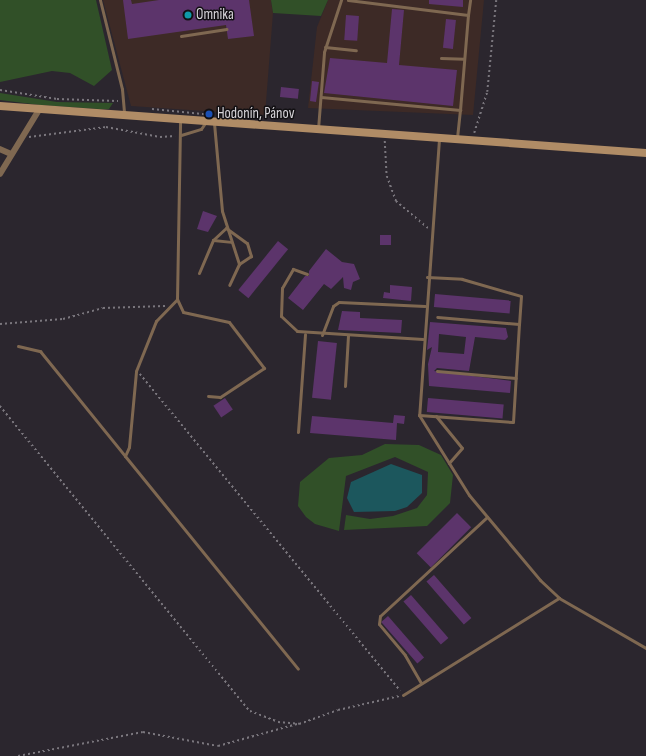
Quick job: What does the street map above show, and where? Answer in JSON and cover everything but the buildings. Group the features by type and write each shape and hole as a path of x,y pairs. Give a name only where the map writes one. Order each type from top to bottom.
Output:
{"main road":[{"path":"0,106 646,153"}],"street":[{"path":"0,174 10,154 24,136 39,110"},
{"path":"0,149 10,154"}],"lane":[{"path":"100,0 124,101 124,116"},
{"path":"318,129 325,47 341,0"},
{"path":"348,0 468,15"},
{"path":"457,140 470,0"},
{"path":"181,36 226,29"},
{"path":"325,47 356,50"},
{"path":"441,58 464,59"},
{"path":"321,97 460,110"},
{"path":"180,119 181,135 177,299 183,312 228,322 264,368 220,397 208,396"},
{"path":"181,135 201,129 205,121"},
{"path":"214,122 226,228 239,264"},
{"path":"439,138 427,277 419,415 449,463 510,548 559,598 646,648"},
{"path":"200,273 214,240 226,228"},
{"path":"226,228 251,249 249,260 239,264 229,285"},
{"path":"214,240 231,242"},
{"path":"307,274 293,269 287,278 281,310 284,322 305,334 423,339"},
{"path":"419,415 512,422 521,296 462,279 427,277"},
{"path":"125,456 129,447 137,370 152,329 168,306 177,299"},
{"path":"322,335 333,306 339,302 425,306"},
{"path":"437,317 519,324"},
{"path":"298,432 305,334"},
{"path":"345,386 348,336"},
{"path":"18,346 40,351 298,669"},
{"path":"437,371 516,378"},
{"path":"436,416 462,448 449,463"},
{"path":"421,683 378,620 487,517"},
{"path":"403,694 468,651 559,598"}],"path":[{"path":"472,141 487,92 496,0"},
{"path":"0,90 57,99 124,101"},
{"path":"148,109 191,111"},
{"path":"24,136 38,138 106,127 160,137 181,135"},
{"path":"385,134 387,176 396,201 432,230"},
{"path":"0,324 63,318 109,308 147,304 168,306"},
{"path":"18,756 143,732 218,746 299,724 338,710 403,694 137,370"},
{"path":"0,406 250,711 278,722 299,724"}],"shaded area":[{"path":"103,0 271,0 273,13 265,115 131,106"},
{"path":"328,0 484,0 473,115 308,108 317,27"}],"green space":[{"path":"0,0 96,0 112,70 94,86 70,73 52,71 0,82"},
{"path":"271,0 328,0 321,16 273,13"},
{"path":"0,93 57,102 113,103 109,109 40,105 0,100"},
{"path":"385,444 419,445 441,455 453,475 450,503 427,526 344,530 346,515 370,519 393,516 417,508 427,495 428,472 395,457 346,476 339,531 315,524 306,517 298,506 300,482 329,458 362,455"}],"water":[{"path":"391,464 422,475 422,493 407,507 395,511 354,512 347,498 351,482"}],"place":[{"name":"Omnika","path":"188,15"},
{"name":"Hodonín, Pánov","path":"209,114"}]}
